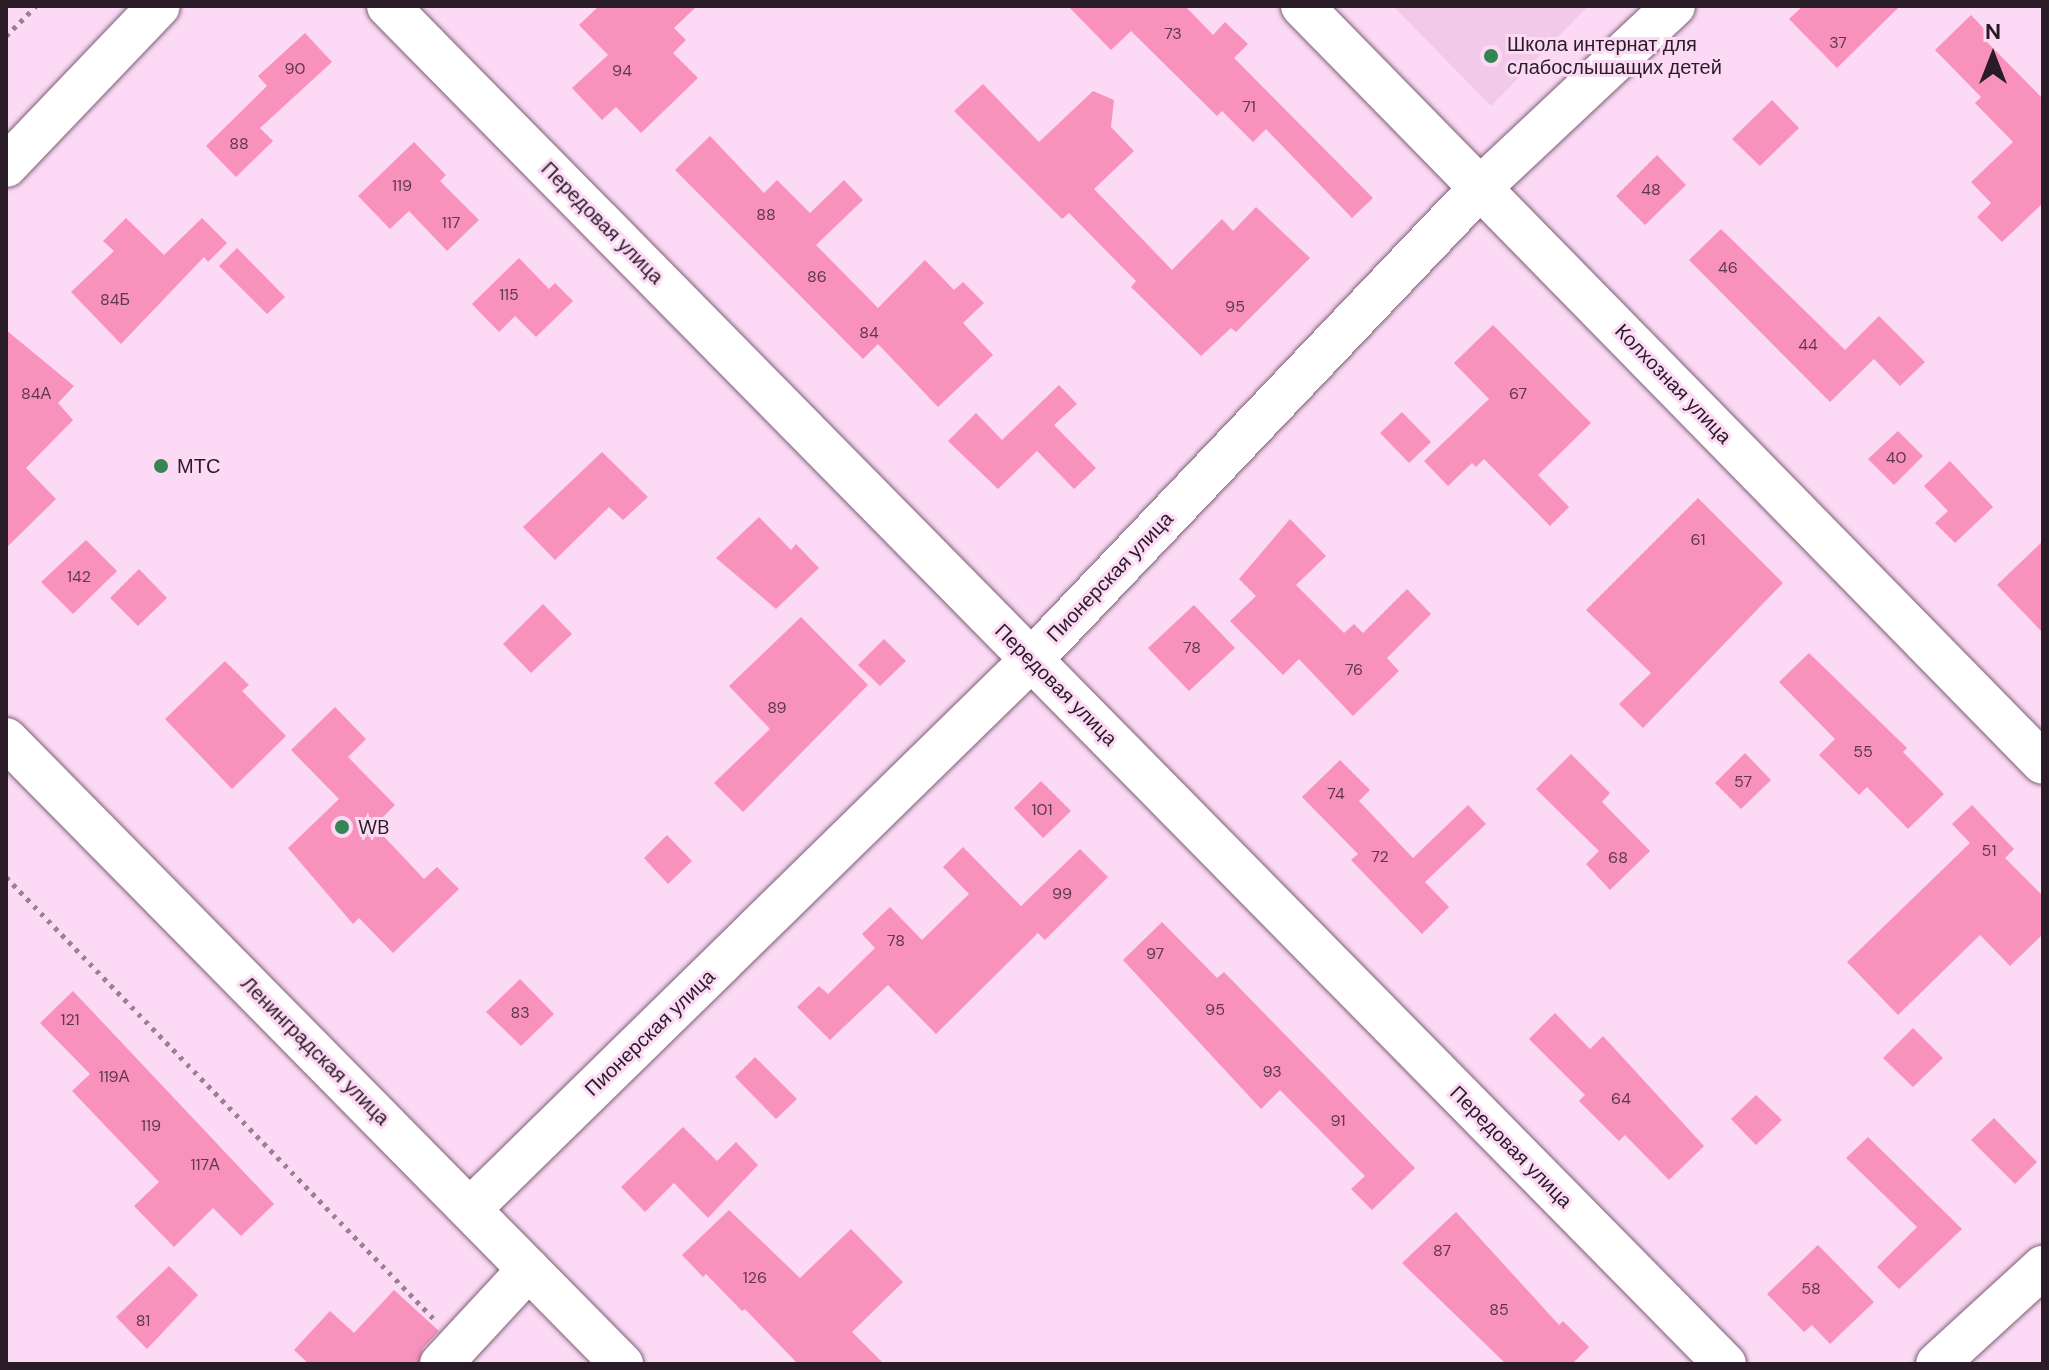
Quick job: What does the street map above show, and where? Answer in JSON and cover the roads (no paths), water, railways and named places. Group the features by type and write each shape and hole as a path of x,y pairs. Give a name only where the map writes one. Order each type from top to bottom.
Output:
{"street":[{"path":"6,166 159,6"},
{"name":"Передовая улица","path":"388,6 1725,1364"},
{"name":"Колхозная улица","path":"1302,6 2043,763"},
{"name":"Пионерская улица","path":"471,1208 1031,660 1481,187 1674,6"},
{"name":"Ленинградская улица","path":"6,739 622,1364"},
{"path":"1937,1364 2043,1267"},
{"path":"450,1354 529,1269"}],"place":[{"name":"Школа интернат для слабослышащих детей","path":"1491,56"},
{"name":"МТС","path":"161,466"},
{"name":"WB","path":"342,827"}]}
